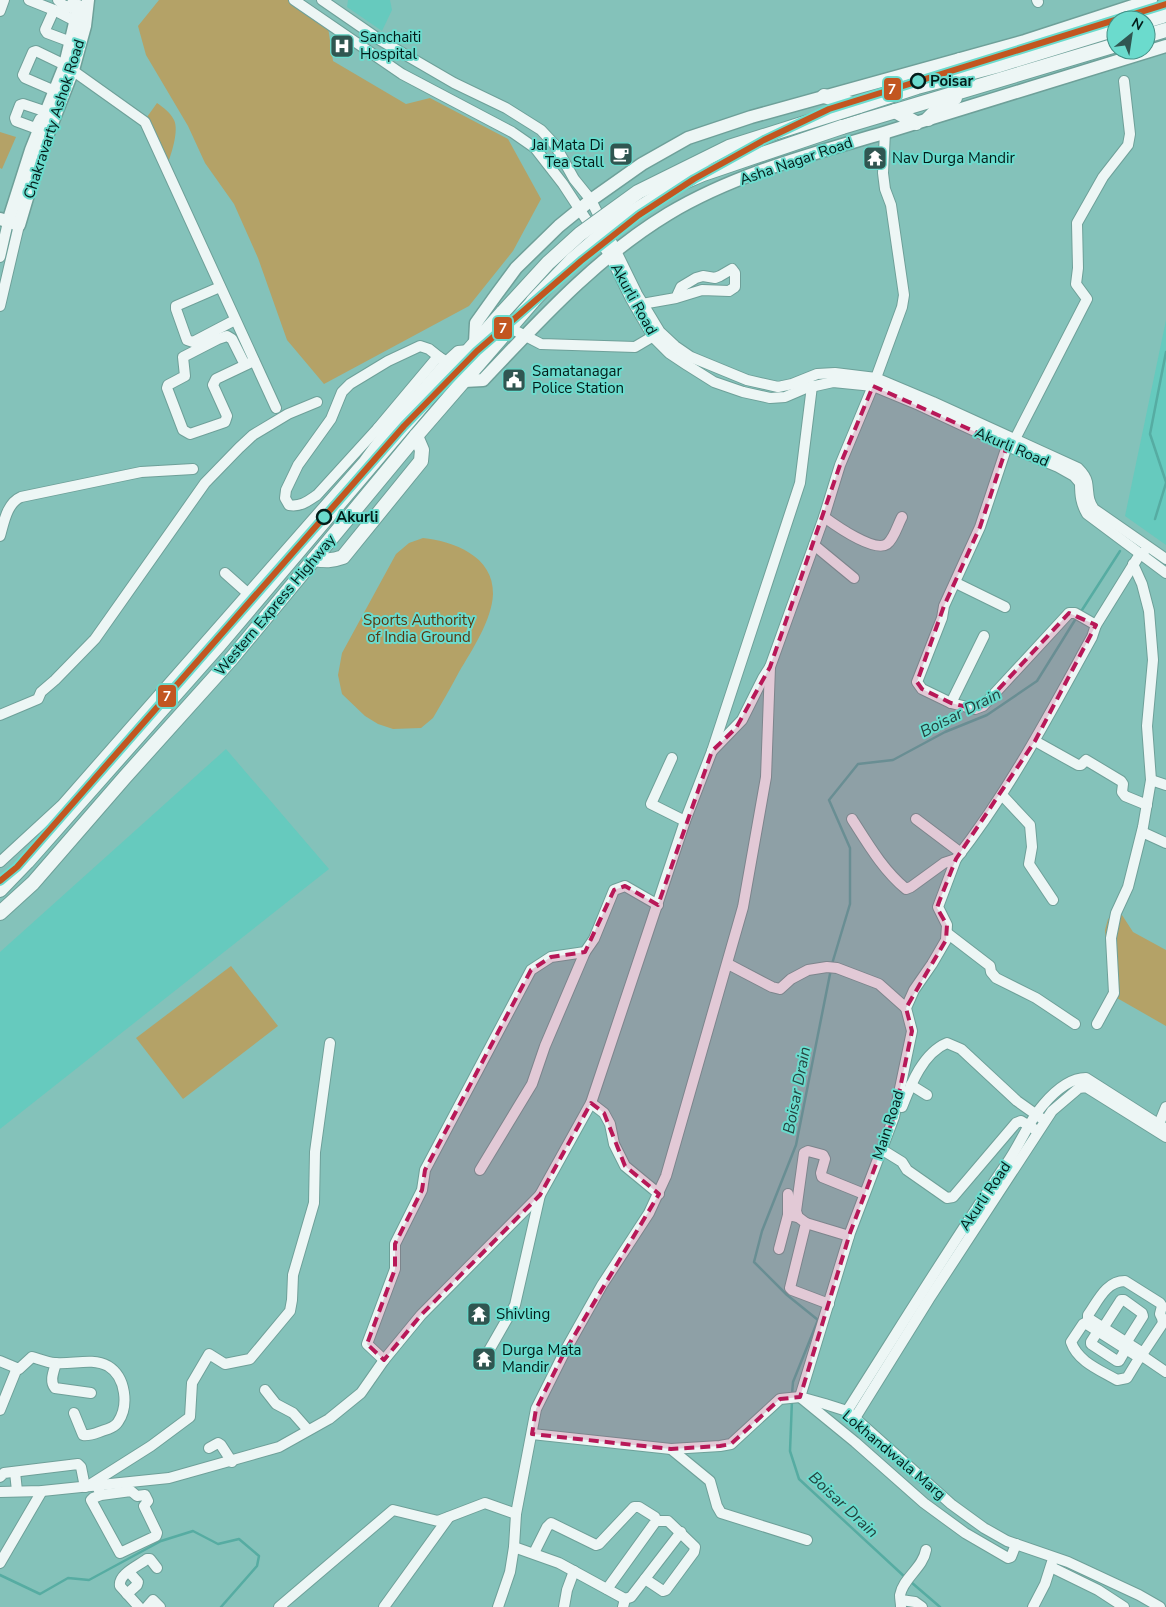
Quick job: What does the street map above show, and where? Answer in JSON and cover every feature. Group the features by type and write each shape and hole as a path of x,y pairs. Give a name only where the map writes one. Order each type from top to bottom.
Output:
{"highway":[{"name":"Western Express Highway","path":"0,890 28,862 252,597 447,361 472,346 548,262 580,234 638,192 729,147 917,87 996,66 1106,32"},
{"name":"Western Express Highway","path":"0,913 33,883 119,783 232,658 372,488 533,301 572,260 603,233 675,186 703,174 894,111 1106,48"},
{"path":"917,87 931,76 960,60"},
{"path":"894,111 922,121 941,106 971,88"},
{"path":"824,96 860,106"},
{"path":"314,558 326,561 343,557 421,461 422,450 416,436"},
{"path":"372,488 388,502"}],"main road":[{"name":"Chakravarty Ashok Road","path":"10,217 45,111 69,67 71,42 81,24 80,0"},
{"name":"Chakravarty Ashok Road","path":"10,217 40,154 69,67 88,0"},
{"path":"472,346 476,324 516,268 559,226 591,200 642,164 688,138 751,117 1025,41 1151,0"},
{"name":"Asha Nagar Road","path":"464,381 484,380 525,336 613,253 666,215 698,197 790,162 1166,46"}],"street":[{"path":"0,11 4,0"},
{"path":"30,0 71,8 73,0"},
{"name":"Akurli Road","path":"294,0 402,74 512,132 535,148 563,184 579,210 613,253 642,304 656,334 692,358 746,380 778,387 792,384 817,374 834,373 874,382 1015,439 1078,468 1087,481 1087,493 1094,509 1131,535 1150,544 1166,559"},
{"name":"Akurli Road","path":"322,0 393,48 454,83 506,108 541,130 555,145 574,179 591,200 631,299 668,353 714,382 743,392 770,398 785,397 812,386 834,382 861,384 874,382 919,405 1007,446 1058,467 1074,476 1080,483 1082,506 1087,514 1166,573"},
{"path":"58,6 81,24"},
{"path":"58,6 45,30 47,33 71,42"},
{"path":"55,90 25,78 23,75 33,52 36,51 69,67 145,122 231,322 250,363 276,408"},
{"path":"1015,439 1088,299 1076,284 1078,268 1077,223 1103,177 1128,145 1130,134 1124,81"},
{"path":"712,751 742,720 770,668 824,517 840,465 898,319 904,295 892,205 885,189 884,181 885,132"},
{"path":"0,306 10,217"},
{"name":"Chakravarty Ashok Road","path":"0,257 10,217"},
{"path":"642,304 676,298 702,290 729,290 735,287 735,273 732,269 715,278 703,276 696,278 681,287 676,298"},
{"path":"216,289 176,306 188,340 193,342 231,322"},
{"path":"510,328 541,344 635,347 656,334"},
{"path":"227,336 232,339 250,363 214,381 213,385 227,416 226,422 190,434 183,430 167,388 168,385 185,376 183,358 218,338 227,336"},
{"path":"420,346 429,349 447,361 381,431 305,504 289,505 286,498 286,490 298,465 331,419 342,392 350,384 388,361 420,346"},
{"path":"0,1492 123,1487 169,1478 232,1462 279,1447 329,1419 361,1393 384,1360 421,1315 540,1195 591,1103 685,821 712,751 800,482 812,386"},
{"path":"0,715 38,699 41,692 95,639 205,483 239,448 253,435 288,414 317,402"},
{"path":"225,573 252,597 364,461 381,431"},
{"path":"1007,446 980,527 944,606 942,618 917,682 922,689 951,703 976,709 983,706 1070,613 1075,613 1096,625"},
{"path":"0,536 12,503 21,497 141,472 193,469"},
{"path":"824,517 852,536 877,545 884,545 889,542 902,516"},
{"path":"728,964 772,987 780,989 791,978 808,970 831,967 879,984 906,1008 914,990 946,940 947,925 938,907 959,856 1002,795 1035,741 1092,637 1096,625 1133,564 1137,552 1150,544"},
{"path":"814,545 854,578"},
{"path":"1097,1024 1114,992 1111,938 1116,913 1128,887 1142,832 1151,780 1147,726 1153,660 1149,611 1142,584 1133,564"},
{"path":"956,583 1005,607"},
{"path":"951,703 984,636"},
{"path":"0,862 62,805 201,656"},
{"path":"498,1607 510,1572 516,1514 536,1409 602,1284 649,1213 659,1194 666,1176 728,964 743,907 766,777 770,668"},
{"path":"1035,741 1078,765 1081,765 1086,760 1120,781 1123,784 1122,792 1125,796 1147,805"},
{"path":"672,758 651,804 685,821"},
{"path":"1151,780 1166,785"},
{"path":"1002,795 1030,826 1032,847 1028,864 1053,900"},
{"path":"852,819 894,879 906,889 944,863 959,856"},
{"path":"916,819 959,856"},
{"path":"1142,832 1166,843"},
{"path":"480,1170 532,1084 545,1046 585,952 594,939 614,890 625,886 658,905"},
{"path":"947,933 990,966 991,972 996,978 1036,998 1076,1024"},
{"path":"384,1360 367,1344 394,1269 396,1244 422,1190 424,1170 531,970 551,958 585,952"},
{"name":"Main Road","path":"795,1398 829,1304 849,1236 894,1117 912,1031 906,1008"},
{"path":"93,1489 190,1417 192,1383 209,1354 225,1364 250,1359 290,1312 293,1275 314,1203 315,1152 330,1043"},
{"path":"902,1106 917,1073 937,1047 947,1043 961,1049 1017,1100 1046,1122"},
{"path":"1078,1083 1086,1078 1105,1094 1160,1128 1166,1137"},
{"name":"Akurli Road","path":"851,1415 978,1213 1034,1129 1037,1115 1042,1106 1065,1085 1078,1083"},
{"name":"Akurli Road","path":"1034,1129 1046,1122 1052,1111 1078,1083"},
{"path":"911,1085 927,1094"},
{"path":"591,1103 604,1113 610,1124 614,1144 625,1166 659,1194"},
{"path":"1160,1128 1166,1107"},
{"path":"881,1149 902,1162 907,1170 947,1198 953,1197 1016,1123 1021,1120 1034,1129"},
{"path":"829,1304 790,1288 798,1218 796,1211 804,1153 823,1155 825,1159 820,1173 822,1177 864,1194"},
{"path":"788,1194 798,1218 849,1236"},
{"path":"487,1354 515,1305 540,1195"},
{"path":"779,1249 798,1218"},
{"path":"1100,1329 1088,1318 1088,1315 1108,1286 1125,1281 1160,1303 1162,1306 1160,1314 1162,1323 1141,1356 1126,1378 1117,1380 1082,1359 1074,1351 1071,1342 1085,1322 1100,1329 1141,1356 1166,1372"},
{"path":"1121,1300 1124,1300 1142,1313 1143,1316 1126,1346 1119,1360 1117,1360 1091,1344 1121,1300"},
{"path":"0,1361 19,1370 32,1357 56,1363 95,1362 109,1367 125,1391 122,1414 118,1423 114,1427 88,1436 83,1435 74,1413"},
{"path":"56,1363 52,1381 52,1385 55,1388 91,1393"},
{"path":"0,1410 4,1387 17,1368"},
{"path":"265,1390 276,1404 293,1414 308,1430"},
{"path":"532,1434 671,1449 720,1446 731,1444 746,1432 773,1404 780,1400 795,1398 855,1442 924,1503 965,1533 1008,1558 1011,1558 1016,1544"},
{"name":"Lokhandwala Marg","path":"795,1398 851,1415 962,1513 984,1528 1052,1563 1068,1562 1160,1607"},
{"path":"209,1448 218,1443 232,1462"},
{"path":"671,1449 710,1481 717,1506 721,1513 808,1540"},
{"path":"0,1477 4,1473 78,1464 93,1489 91,1500 120,1554 156,1536 157,1533 144,1506 148,1502 146,1495 137,1496 133,1491 123,1487"},
{"path":"15,1472 17,1491"},
{"path":"0,1563 42,1491"},
{"path":"279,1607 393,1510 438,1521 485,1503 516,1514"},
{"path":"534,1553 547,1527 551,1523 596,1545 634,1507 639,1507 655,1517 656,1521"},
{"path":"384,1607 450,1516"},
{"path":"645,1579 663,1591 666,1590 694,1552 695,1546 668,1521 656,1521"},
{"path":"607,1589 656,1521"},
{"path":"514,1547 559,1563 607,1589 624,1603 681,1532"},
{"path":"922,1607 915,1602 901,1601 909,1578 918,1568 926,1550"},
{"path":"139,1607 119,1583 121,1578 147,1559 150,1559 157,1568"},
{"path":"1033,1607 1045,1584 1052,1563 1124,1607"},
{"path":"564,1607 567,1590 574,1571"},
{"path":"147,1607 153,1600 160,1607"}],"highlighted area":[{"path":"873,386 1007,446 980,527 944,606 917,682 922,689 951,703 975,709 983,706 1069,613 1096,625 1035,741 956,859 939,902 937,908 947,925 946,940 906,1008 912,1031 894,1117 850,1233 800,1397 780,1399 731,1444 720,1446 671,1449 532,1434 536,1409 565,1351 659,1194 625,1166 604,1113 591,1103 540,1195 421,1315 384,1360 367,1344 395,1269 395,1244 422,1190 425,1170 531,970 551,957 585,952 614,890 625,886 658,905 712,751 736,728 770,667 840,465"}],"shaded area":[{"path":"348,0 390,0 392,10 382,31 347,7"},
{"path":"1166,320 1166,545 1125,516"},
{"path":"226,749 329,869 0,1129 0,952"}],"green space":[{"path":"159,0 288,0 328,27 333,61 406,104 430,98 508,139 541,199 513,251 469,306 324,384 287,340 258,258 234,204 205,163 188,126 146,55 138,26"},
{"path":"157,103 169,112 174,120 176,129 168,163 147,117"},
{"path":"0,132 16,137 2,169 0,168"},
{"name":"Sports Authority of India Ground","path":"423,538 459,547 479,560 487,570 492,581 492,604 481,634 433,718 421,728 393,729 378,724 365,716 342,694 338,675 342,653 396,554 409,543"},
{"path":"1115,913 1122,915 1133,932 1166,950 1166,1026 1110,994 1105,930 1108,919"},
{"path":"231,966 278,1026 183,1099 136,1038"}],"waterway":[{"path":"1166,352 1150,434 1166,482"},
{"path":"1155,519 1166,483"},
{"name":"Boisar Drain","path":"1082,610 1120,551"},
{"name":"Boisar Drain","path":"832,964 850,904 850,848 829,800 858,764 893,760 945,732 987,715 1037,681 1075,620"},
{"name":"Boisar Drain","path":"792,1394 793,1382 818,1320 787,1295 754,1262 762,1231 796,1145 831,969"},
{"name":"Boisar Drain","path":"792,1400 790,1451 799,1479 906,1578"},
{"path":"0,1575 40,1594 68,1578 89,1580 161,1541 193,1531 218,1544 239,1539 259,1556 257,1566 221,1607"},
{"name":"Boisar Drain","path":"911,1582 940,1607"}],"transit line":[{"name":"7","path":"0,881 17,867 404,426 477,351 581,261 639,215 694,179 764,140 829,109 1166,4"}],"place":[{"name":"Sanchaiti Hospital","path":"342,46"},
{"name":"Poisar","path":"918,81"},
{"name":"Jai Mata Di Tea Stall","path":"621,154"},
{"name":"Nav Durga Mandir","path":"875,158"},
{"name":"Samatanagar Police Station","path":"514,380"},
{"name":"Akurli","path":"324,517"},
{"name":"Shivling","path":"479,1314"},
{"name":"Durga Mata Mandir","path":"484,1359"}]}
